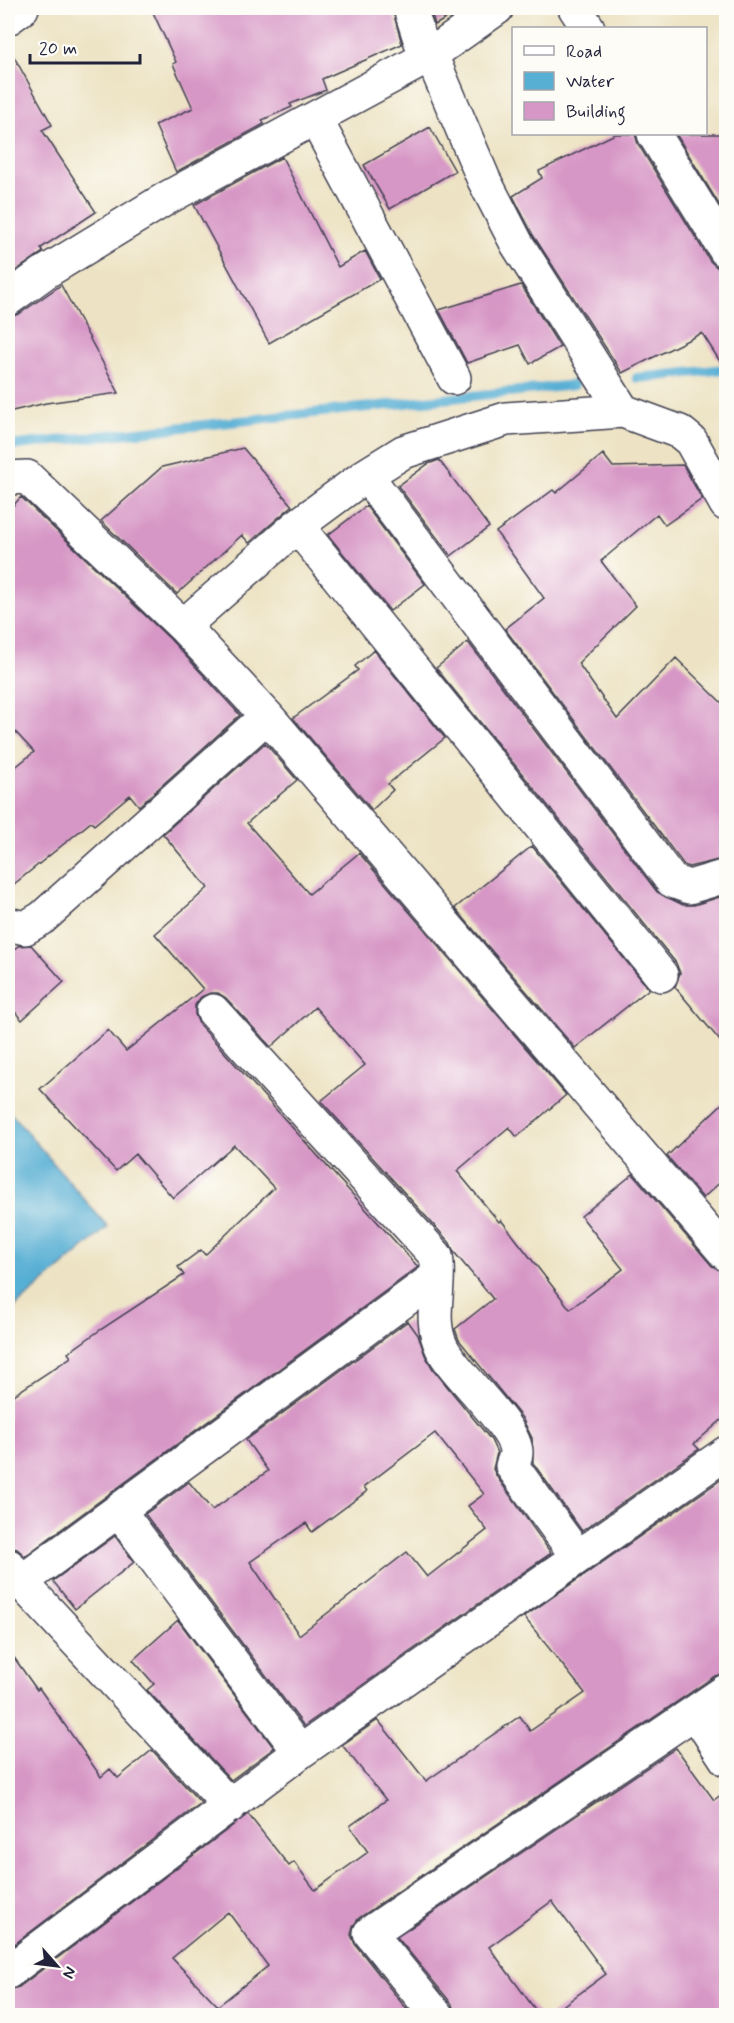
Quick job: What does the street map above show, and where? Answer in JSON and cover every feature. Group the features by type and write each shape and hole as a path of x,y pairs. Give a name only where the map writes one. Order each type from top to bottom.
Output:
{"street":[{"path":"8,18 22,8"},
{"path":"410,8 483,180 517,244 623,411"},
{"path":"8,299 44,273 167,198 429,56 497,8"},
{"path":"575,8 587,27"},
{"path":"315,118 454,378"},
{"path":"655,135 726,251"},
{"path":"183,626 297,526 366,476 404,452 506,419 623,411 680,432 691,441 726,504"},
{"path":"366,476 672,880 689,887 726,876"},
{"path":"14,483 183,626 267,716 726,1254"},
{"path":"297,526 661,975"},
{"path":"8,924 25,928 42,918 267,716"},
{"path":"213,1011 436,1256 434,1323 442,1348 510,1433 516,1452 512,1466 577,1556"},
{"path":"230,1806 14,1573 119,1511 436,1277"},
{"path":"8,1972 300,1752 726,1453"},
{"path":"119,1511 300,1752"},
{"path":"437,2016 370,1933 726,1691"},
{"path":"695,1712 726,1759"}],"water":[{"path":"8,1110 108,1227 8,1313"}],"building":[{"path":"151,8 392,8 402,44 322,79 326,90 290,104 292,107 262,120 264,124 176,172 155,125 193,108 173,64 176,62"},
{"path":"430,8 464,8 435,25"},
{"path":"8,46 52,125 42,130 96,212 41,248 43,252 8,276"},
{"path":"430,127 455,171 390,209 364,165"},
{"path":"726,134 726,216 677,135"},
{"path":"613,135 635,135 638,144 710,261 718,268 726,270 726,371 702,333 622,373 533,235 513,196 542,178 539,171"},
{"path":"282,157 338,267 365,251 380,279 269,343 194,205"},
{"path":"61,285 119,393 46,403 8,412 8,317 19,314"},
{"path":"521,285 560,347 530,364 520,345 467,363 439,310"},
{"path":"243,448 292,506 249,543 242,535 177,594 101,521 162,467"},
{"path":"603,454 613,467 683,465 702,499 665,525 657,514 601,561 636,606 578,663 617,719 676,658 726,707 726,858 689,867 684,865 505,629 544,598 496,532 553,490 556,493"},
{"path":"439,460 489,527 451,556 398,486 428,464"},
{"path":"21,497 170,639 240,715 139,806 130,795 94,825 91,822 8,889 8,773 34,752 8,724 8,511"},
{"path":"366,506 425,584 390,611 328,535"},
{"path":"468,642 657,892 683,905 694,905 726,895 726,1048 675,987 680,973 676,963 436,668"},
{"path":"374,650 445,738 388,784 393,790 372,810 293,718 358,670 355,666"},
{"path":"265,743 297,780 247,823 309,894 359,853 566,1095 517,1137 509,1127 457,1171 499,1222 501,1220 570,1309 623,1269 581,1216 633,1174 712,1266 726,1272 726,1416 694,1444 699,1449 582,1531 533,1463 532,1438 522,1418 459,1340 455,1329 493,1299 454,1252 450,1243 321,1101 365,1065 315,1007 271,1047 226,998 218,993 210,993 201,997 195,1005 195,1014 199,1024 418,1267 25,1556 17,1549 8,1547 8,1399 71,1357 68,1353 100,1330 184,1275 178,1267 201,1250 205,1255 274,1188 234,1145 173,1198 135,1154 116,1171 40,1089 108,1030 126,1051 203,989 155,934 208,888 163,834"},
{"path":"532,846 649,989 575,1048 455,908"},
{"path":"31,945 64,982 22,1020 8,1004 8,954 18,946"},
{"path":"726,1100 726,1177 703,1198 667,1156"},
{"path":"408,1321 418,1335 433,1369 491,1440 497,1453 493,1469 497,1477 551,1553 304,1726 145,1514 189,1482 212,1510 268,1471 246,1440","holes":["435,1433 484,1494 468,1506 487,1530 427,1577 407,1552 299,1635 250,1562 306,1523 312,1532 367,1491 364,1487"]},
{"path":"722,1479 726,1484 726,1673 715,1676 359,1918 353,1926 351,1935 355,1944 412,2016 8,2016 8,1990 19,1987 248,1814 289,1866 294,1862 315,1890 368,1852 350,1826 386,1800 342,1745 378,1720 426,1781 520,1716 530,1731 585,1693 524,1617","holes":["228,1912 268,1966 218,2006 172,1958"]},
{"path":"115,1536 134,1562 75,1609 53,1581"},
{"path":"178,1620 274,1748 231,1780 147,1690 154,1684 133,1660"},
{"path":"8,1649 37,1690 39,1688 101,1777 110,1769 118,1778 152,1750 201,1803 8,1949"},
{"path":"676,1748 714,1800 726,1791 726,2016 549,2016 606,1974 552,1901 489,1947 540,2016 455,2016 452,2004 397,1937"}],"waterway":[{"path":"637,378 726,369"},
{"path":"8,446 574,385"}]}
